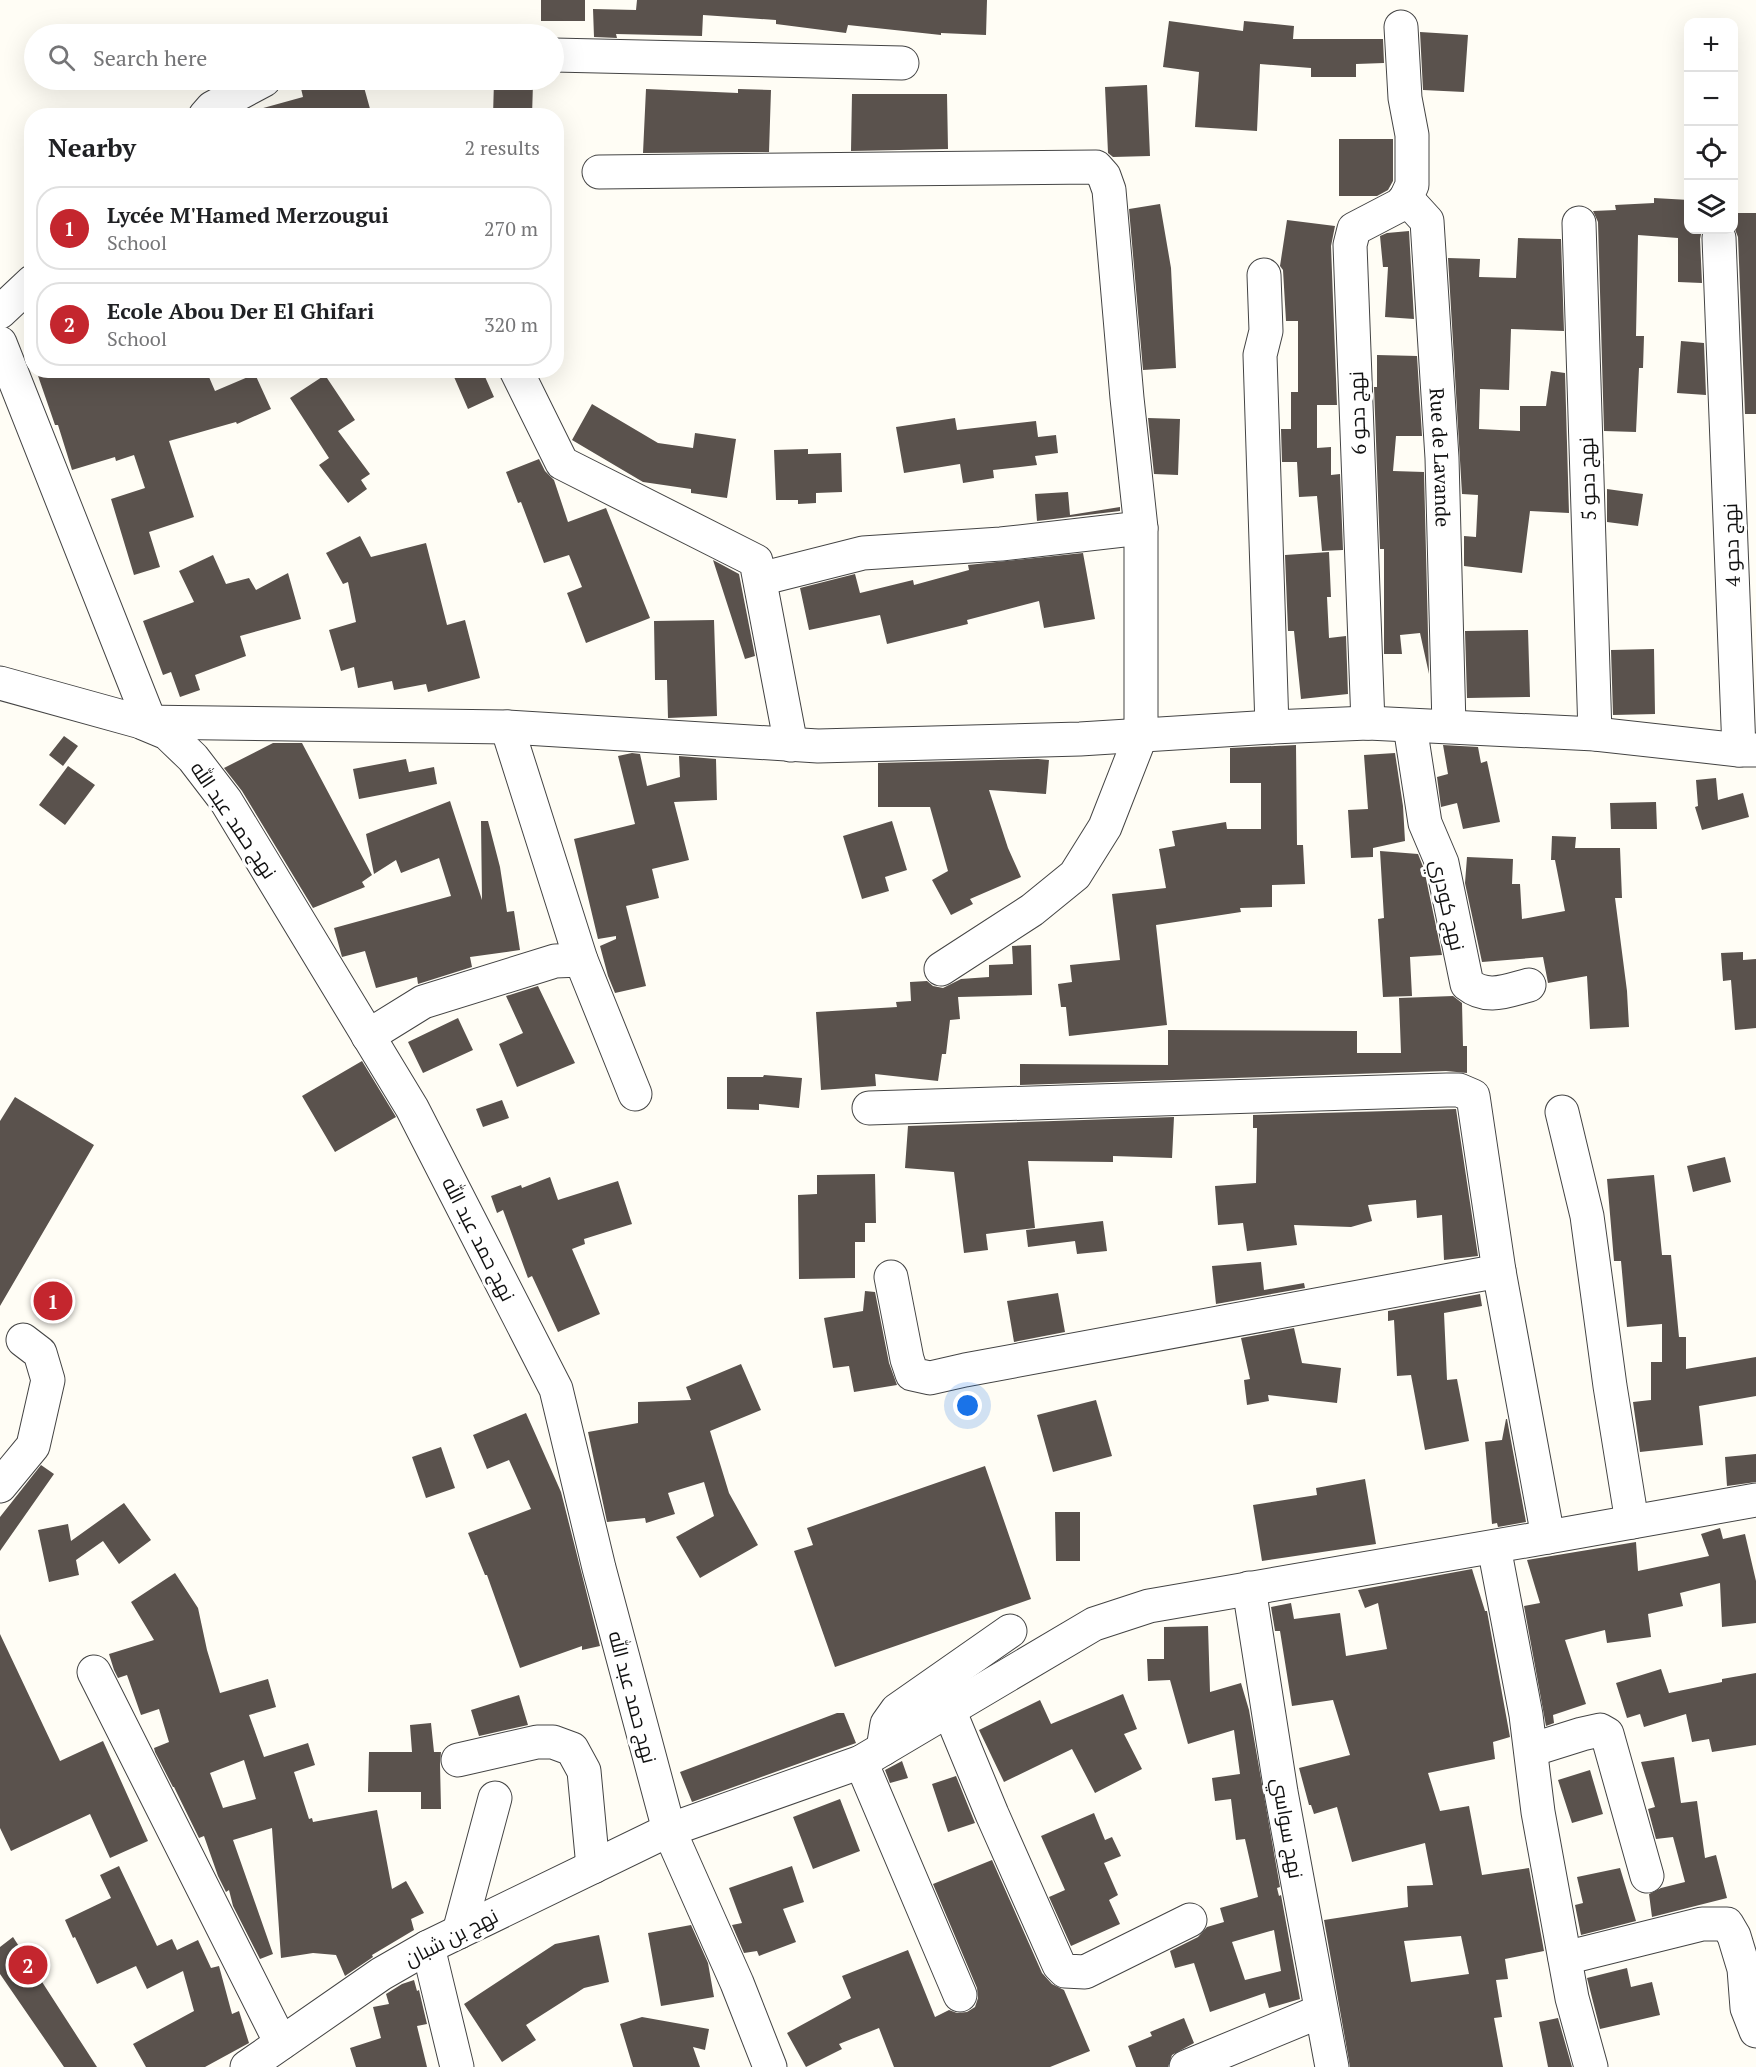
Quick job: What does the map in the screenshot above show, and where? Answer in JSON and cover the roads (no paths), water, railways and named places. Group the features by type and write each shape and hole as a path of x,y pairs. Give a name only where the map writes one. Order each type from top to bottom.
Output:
{"street":[{"path":"1401,27 1405,98 1412,135 1412,186 1406,198"},
{"path":"564,55 902,63"},
{"path":"212,108 245,90"},
{"path":"599,172 1096,167 1104,176 1109,190 1141,528 1141,735 1105,827 1074,875 1032,910 941,969"},
{"name":"نهج دحو 6","path":"1368,723 1350,245 1354,228 1400,205 1406,198"},
{"name":"Rue de Lavande","path":"1406,198 1427,221 1442,458 1449,726"},
{"name":"نهج دحو 5","path":"1579,223 1595,734"},
{"name":"نهج دحو 4","path":"1719,238 1747,750"},
{"path":"1264,275 1266,331 1260,355 1272,727"},
{"path":"0,312 24,290"},
{"path":"0,343 145,722"},
{"path":"520,378 561,463 756,561 791,745"},
{"path":"760,579 863,553 1001,544 1141,528"},
{"path":"0,682 145,722 507,727 818,746 1068,739 1368,723 1595,734 1747,750"},
{"name":"نهج حمد عبد الله","path":"145,722 167,733 193,758 226,801 412,1108 556,1389 599,1568 669,1830 737,1983 770,2067"},
{"name":"نهج كودري","path":"1410,726 1425,823 1442,864 1467,984 1477,992 1494,994 1529,985"},
{"path":"507,727 581,960 635,1094"},
{"path":"368,1036 423,1002 555,961 581,960"},
{"path":"869,1108 1459,1090 1473,1096 1499,1271 1548,1537"},
{"path":"1563,1112 1587,1216 1610,1386 1632,1522"},
{"path":"891,1277 912,1374 930,1378 1499,1271"},
{"path":"0,1486 33,1446 48,1380 40,1353 23,1340"},
{"name":"نهج بن شبان","path":"247,2067 381,1974 428,1947 669,1830 872,1755 1094,1624 1149,1606 1756,1500"},
{"path":"1494,1547 1526,1715 1539,1812 1572,1998 1591,2067"},
{"name":"نهج سواسي","path":"1249,1588 1281,1792 1332,2067"},
{"path":"960,1995 872,1755 887,1724 897,1710 1010,1631"},
{"path":"94,1672 281,2043"},
{"path":"949,1710 1025,1889 1059,1965 1065,1971 1085,1972 1190,1920"},
{"path":"1531,1750 1600,1730 1607,1734 1647,1876"},
{"path":"458,1760 537,1742 553,1742 572,1749 585,1771 593,1867"},
{"path":"459,1932 495,1798"},
{"path":"1565,1958 1702,1924 1727,1924 1734,1936 1744,1969 1747,2008 1756,2031"},
{"path":"428,1947 457,2067"},
{"path":"1186,2067 1321,2011"}],"place":[{"name":"Lycée M'Hamed Merzougui","path":"53,1301"},
{"name":"Ecole Abou Der El Ghifari","path":"28,1965"}]}
